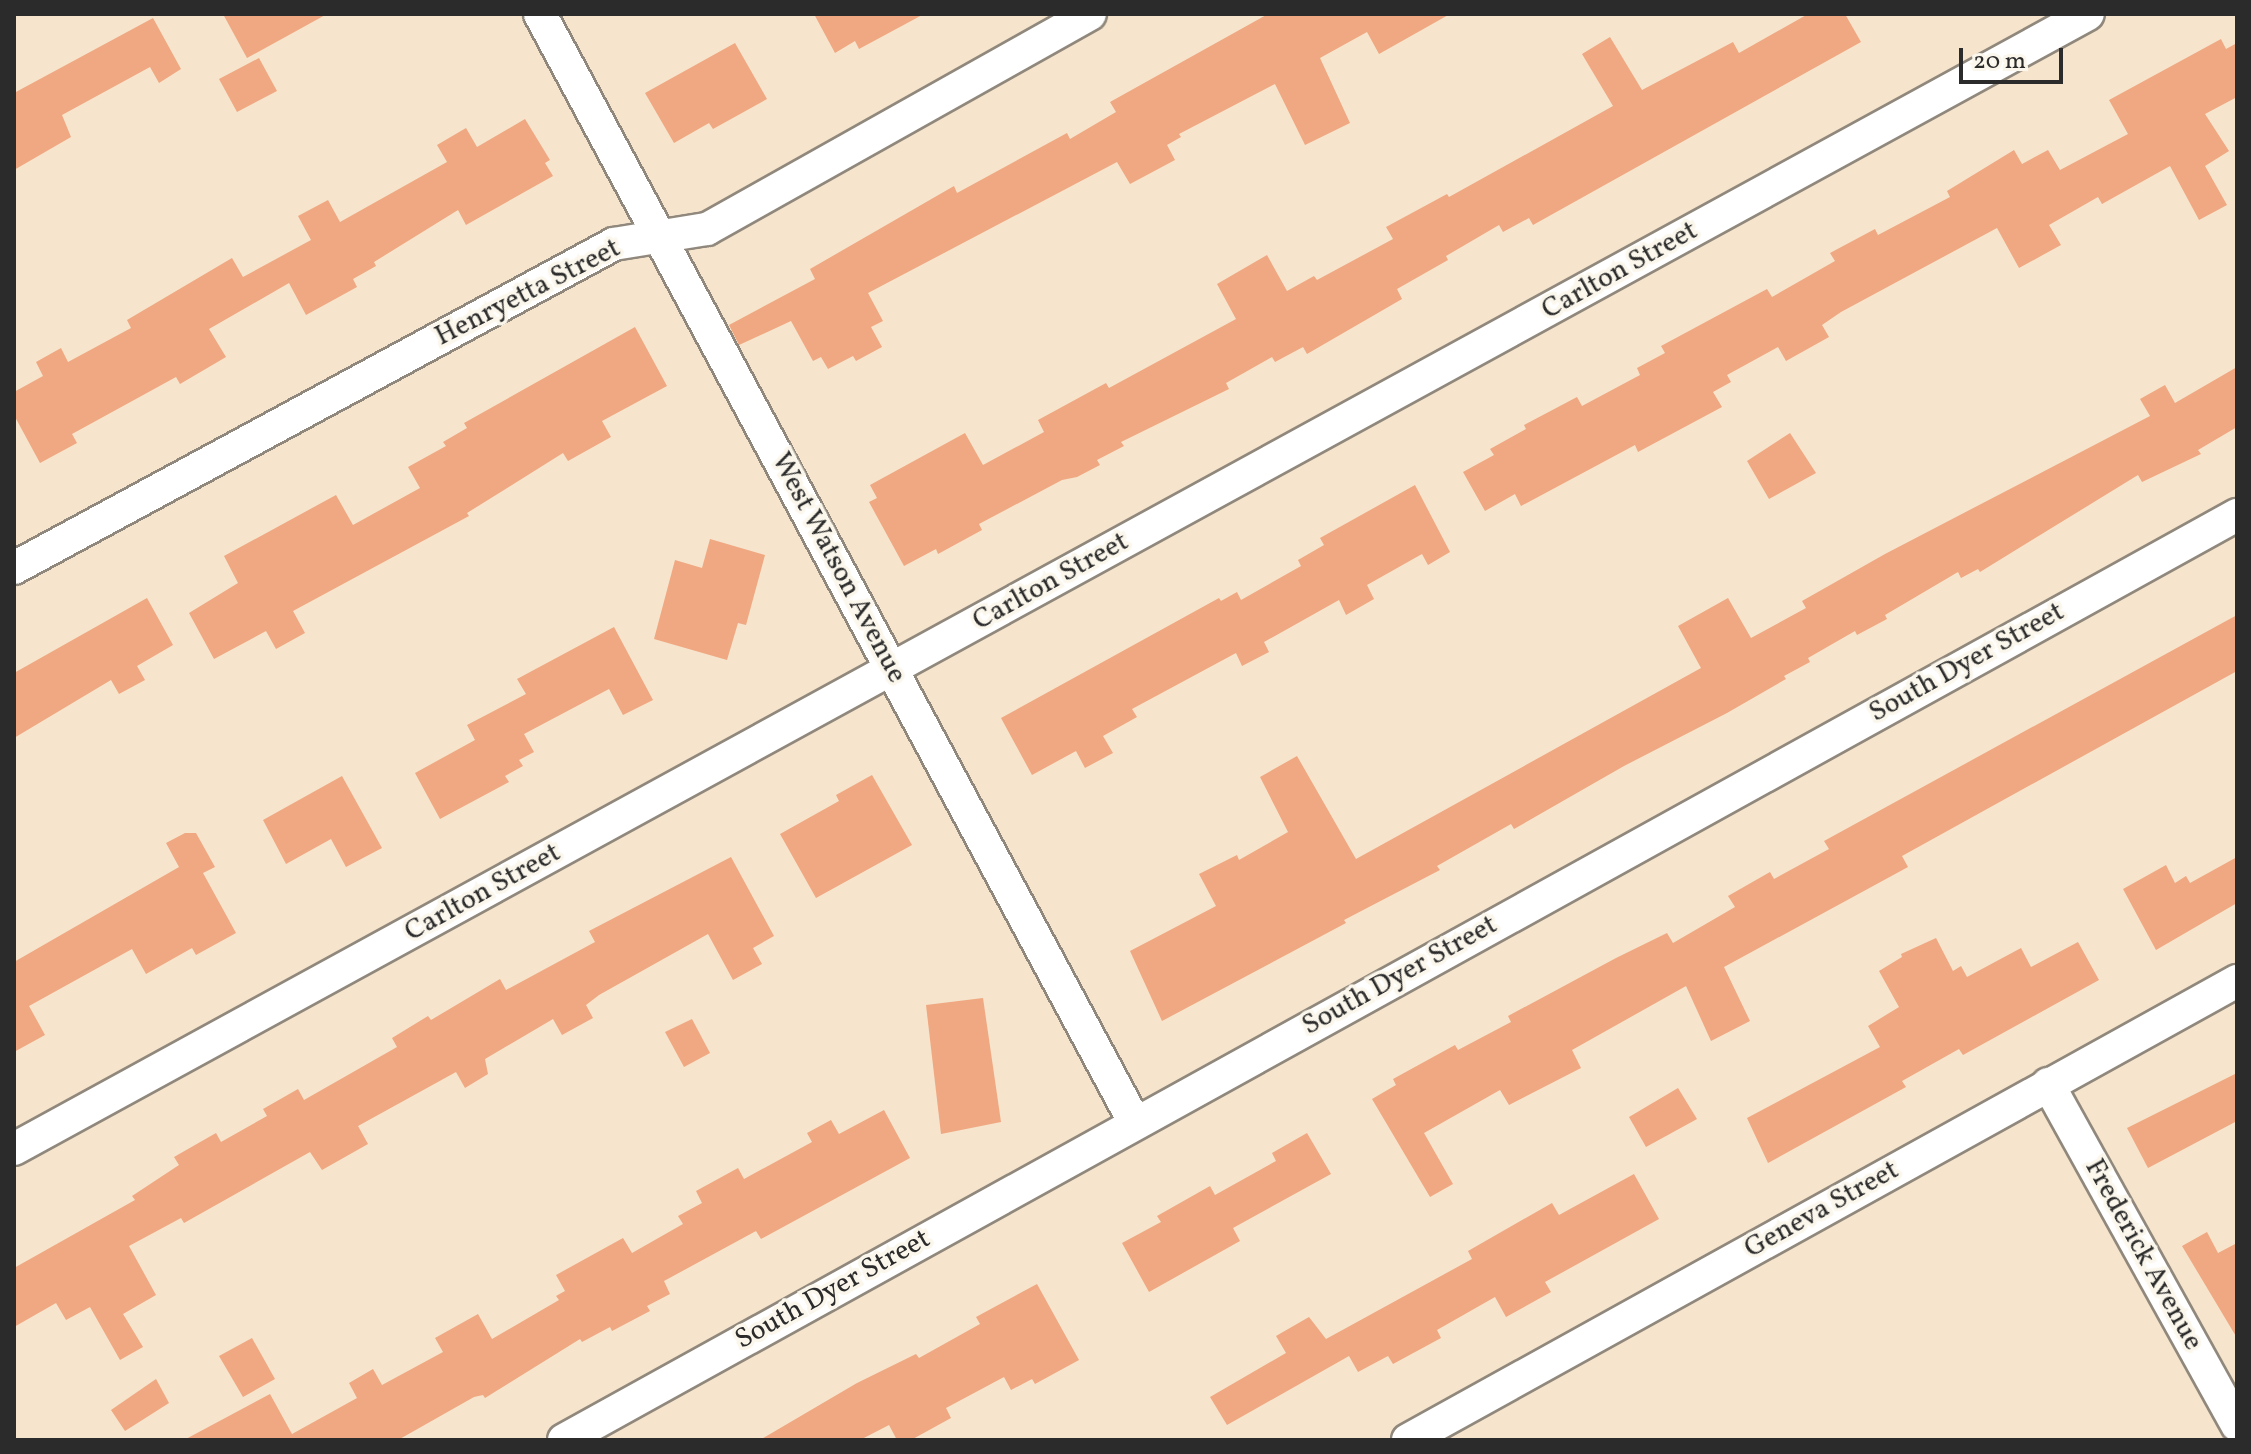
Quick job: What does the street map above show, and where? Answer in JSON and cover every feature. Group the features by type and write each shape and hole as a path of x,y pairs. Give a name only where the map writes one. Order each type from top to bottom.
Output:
{"street":[{"name":"West Watson Avenue","path":"540,14 1135,1123"},
{"name":"Henryetta Street","path":"14,568 614,244 707,229 1090,14"},
{"name":"Carlton Street","path":"14,1149 2088,14"},
{"name":"South Dyer Street","path":"564,1440 2237,515"},
{"name":"Geneva Street","path":"1408,1440 2237,981"},
{"name":"Frederick Avenue","path":"2048,1084 2237,1425"}],"building":[{"path":"223,14 327,14 247,58"},
{"path":"814,14 924,14 859,49 855,41 835,53"},
{"path":"1268,14 1450,14 1379,54 1367,32 1320,58 1350,123 1305,145 1275,84 1179,134 1181,137 1167,145 1175,160 1130,184 1117,162 868,293 883,321 871,327 882,347 856,361 853,356 828,369 821,357 813,361 791,321 739,345 729,325 815,279 810,269 954,186 957,193 1067,133 1070,139 1116,112 1110,102"},
{"path":"1808,14 1845,14 1861,42 1533,225 1529,218 1503,232 1499,225 1446,256 1448,260 1397,289 1402,299 1307,354 1303,347 1275,362 1272,357 1226,383 1229,389 1121,442 1124,446 1097,460 1100,465 1077,477 1062,480 979,524 982,530 938,554 936,549 904,566 869,502 877,498 870,485 965,433 983,465 1044,432 1038,420 1106,383 1109,388 1236,319 1217,284 1267,255 1287,291 1314,276 1317,280 1393,239 1386,227 1447,194 1449,197 1613,106 1582,54 1610,37 1642,90 1733,42 1739,53"},
{"path":"153,18 181,69 159,83 150,67 62,115 71,137 14,170 14,93"},
{"path":"2221,39 2226,49 2237,43 2237,97 2205,114 2229,151 2205,166 2227,205 2199,220 2170,166 2102,204 2098,197 2049,225 2061,245 2019,268 1997,228 1841,312 1822,325 1829,337 1786,361 1778,347 1727,375 1731,382 1713,392 1722,407 1638,452 1635,445 1521,506 1515,494 1485,511 1463,472 1494,455 1490,449 1526,429 1524,425 1577,397 1582,406 1640,375 1637,368 1665,353 1661,346 1767,289 1772,297 1835,261 1830,253 1875,229 1878,235 1950,197 1947,191 2014,150 2022,164 2048,150 2060,170 2128,134 2109,100"},
{"path":"735,43 767,99 713,129 709,123 674,143 645,93"},
{"path":"259,58 277,91 237,112 219,79"},
{"path":"525,119 550,160 545,163 553,176 466,225 458,210 374,262 376,266 353,279 357,287 306,315 289,283 209,329 226,357 180,384 176,377 72,434 77,443 40,463 14,415 14,392 43,376 36,362 61,348 68,362 131,328 127,320 232,258 243,277 311,240 298,216 328,200 340,222 447,162 437,145 466,128 477,147"},
{"path":"635,327 667,386 602,421 611,437 568,461 563,453 467,513 469,516 293,611 305,633 276,649 266,631 214,659 189,613 238,583 224,556 336,495 353,525 420,488 408,467 446,446 443,442 467,428 464,423"},
{"path":"2237,367 2237,427 2198,450 2201,454 2142,482 2138,475 1980,572 1978,569 1961,578 1958,572 1885,615 1887,619 1857,635 1855,631 1808,658 1810,662 1784,676 1786,679 1727,713 1624,766 1514,829 1511,824 1437,866 1440,870 1162,1021 1130,951 1216,906 1199,874 1237,855 1239,860 1288,832 1260,777 1297,756 1356,859 1701,668 1678,626 1728,598 1751,638 1806,608 1802,601 1885,554 2150,416 2140,399 2165,385 2175,403"},
{"path":"1790,433 1816,473 1769,499 1747,461"},
{"path":"1415,485 1450,552 1428,565 1422,554 1367,585 1374,599 1346,615 1339,600 1264,642 1269,652 1242,666 1236,653 1132,709 1137,717 1103,736 1113,753 1085,768 1076,751 1032,775 1001,718 1219,598 1221,601 1237,592 1241,600 1301,566 1298,560 1324,545 1320,538"},
{"path":"710,539 765,555 746,625 738,623 727,660 654,639 675,560 702,568"},
{"path":"147,598 173,645 137,666 145,680 119,694 111,680 14,738 14,673"},
{"path":"2237,615 2237,671 1902,856 1908,867 1724,967 1750,1021 1711,1041 1686,986 1572,1050 1581,1068 1509,1105 1500,1090 1424,1133 1453,1184 1430,1197 1372,1099 1396,1085 1393,1079 1455,1045 1458,1050 1511,1022 1508,1016 1667,933 1673,943 1735,907 1728,896 1770,872 1774,879 1829,849 1824,841"},
{"path":"614,627 653,700 623,715 609,689 524,734 534,752 519,760 523,766 505,776 509,782 440,819 415,773 475,740 467,725 526,694 517,679"},
{"path":"872,775 912,845 816,898 780,834 839,801 836,795"},
{"path":"342,776 382,848 346,867 331,839 286,864 263,820"},
{"path":"185,833 196,833 215,867 203,873 236,933 196,955 192,948 146,974 132,949 29,1006 45,1035 14,1052 14,962 179,867 166,843"},
{"path":"731,857 774,936 753,948 762,964 733,980 708,934 599,995 586,1005 593,1018 562,1035 553,1019 485,1059 488,1074 465,1088 456,1072 358,1126 368,1144 322,1170 310,1152 184,1223 181,1218 129,1246 156,1295 123,1314 143,1347 120,1360 90,1307 66,1320 56,1303 14,1327 14,1268 135,1200 132,1196 179,1165 174,1157 216,1133 221,1142 267,1116 263,1109 298,1089 304,1100 397,1047 392,1038 428,1016 431,1020 500,979 506,990 595,942 589,931"},
{"path":"2237,857 2237,903 2156,950 2123,889 2166,865 2175,883 2186,876 2190,883"},
{"path":"1936,938 1953,971 1961,966 1967,977 2021,948 2031,967 2078,942 2099,980 1963,1055 1959,1049 1902,1081 1906,1087 1768,1163 1747,1118 1880,1047 1868,1026 1899,1007 1879,971 1902,957 1901,954"},
{"path":"983,998 1001,1122 941,1134 926,1005"},
{"path":"692,1019 710,1053 684,1067 665,1032"},
{"path":"2237,1073 2237,1121 2148,1168 2127,1128"},
{"path":"1678,1088 1697,1119 1646,1147 1629,1117"},
{"path":"884,1110 910,1158 761,1239 756,1231 664,1281 670,1294 647,1306 650,1311 612,1331 610,1327 582,1342 580,1339 485,1398 483,1395 474,1397 398,1440 184,1440 270,1394 292,1434 357,1398 349,1383 373,1369 382,1385 443,1352 435,1338 478,1314 492,1339 559,1300 556,1296 565,1291 556,1275 623,1238 632,1253 683,1224 678,1216 702,1203 696,1191 738,1168 744,1179 812,1142 807,1133 831,1120 839,1134"},
{"path":"1307,1133 1331,1174 1233,1228 1240,1241 1149,1292 1122,1243 1161,1222 1157,1216 1210,1186 1215,1195 1276,1161 1272,1153"},
{"path":"1634,1174 1659,1219 1545,1282 1551,1292 1506,1317 1495,1297 1437,1330 1441,1338 1393,1364 1388,1356 1358,1372 1349,1356 1227,1425 1210,1397 1286,1353 1276,1336 1309,1317 1326,1339 1472,1259 1468,1251 1552,1203 1559,1215"},
{"path":"2207,1232 2218,1253 2237,1243 2237,1338 2182,1246"},
{"path":"1037,1284 1079,1360 1035,1384 1032,1379 1011,1390 1004,1377 946,1408 951,1418 911,1440 897,1440 889,1425 860,1440 760,1440 857,1383 916,1354 919,1358 980,1324 976,1317"},
{"path":"252,1338 275,1379 243,1397 219,1356"},
{"path":"156,1379 169,1403 125,1431 111,1410"}]}
